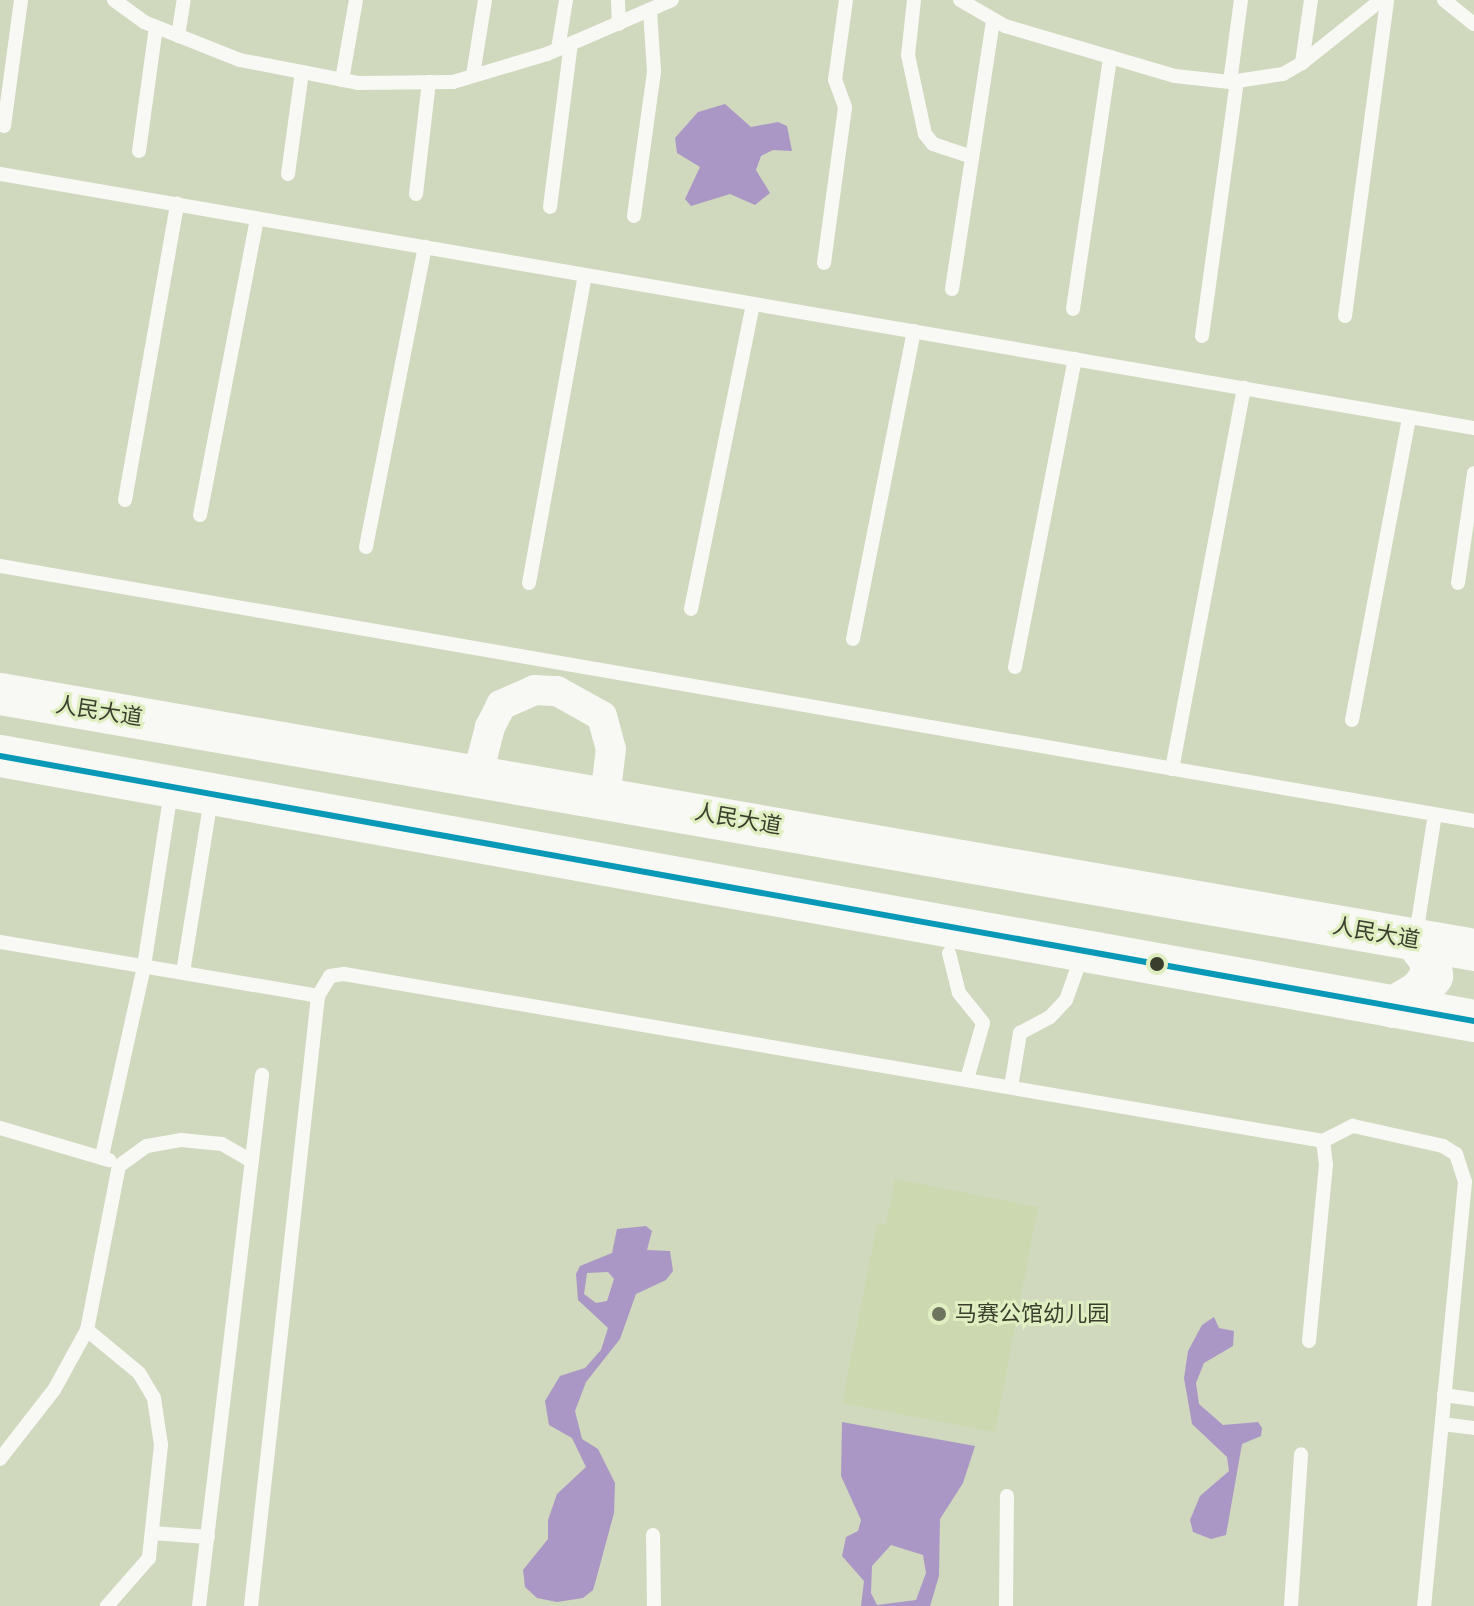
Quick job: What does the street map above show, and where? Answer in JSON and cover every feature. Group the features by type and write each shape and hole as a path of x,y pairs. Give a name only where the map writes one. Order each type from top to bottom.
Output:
{"main road":[{"name":"人民大道","path":"0,694 815,832 1474,950"},
{"path":"0,756 806,898 1080,962 1474,1021"},
{"path":"806,898 815,832"},
{"path":"1394,1007 1419,992 1432,976 1430,959 1415,940"}],"street":[{"path":"478,774 490,727 501,705 559,678 602,716 611,749 605,797"}],"lane":[{"path":"4,126 21,0"},
{"path":"114,0 156,27 240,60 342,80 429,82 473,75 565,47 672,0"},
{"path":"178,36 184,0"},
{"path":"342,80 356,0"},
{"path":"473,75 485,0"},
{"path":"550,207 565,47 566,0"},
{"path":"618,0 619,24"},
{"path":"824,263 845,107 835,80 846,0"},
{"path":"914,0 908,55 925,134 933,144 972,157"},
{"path":"960,0 993,20 1110,57 1175,76 1234,81 1283,74 1302,63 1381,0"},
{"path":"1202,336 1241,0"},
{"path":"1302,63 1311,0"},
{"path":"1345,316 1387,0"},
{"path":"1444,0 1474,24"},
{"path":"634,216 654,71 650,10"},
{"path":"952,289 993,20"},
{"path":"139,151 156,27"},
{"path":"1073,309 1110,57"},
{"path":"288,174 302,72"},
{"path":"416,194 429,82"},
{"path":"0,174 1474,428"},
{"path":"125,500 177,204"},
{"path":"200,515 257,218"},
{"path":"366,547 425,247"},
{"path":"529,583 585,275"},
{"path":"691,609 753,304"},
{"path":"853,639 914,331"},
{"path":"1015,667 1075,359"},
{"path":"1172,769 1244,388"},
{"path":"1352,720 1409,417"},
{"path":"1458,583 1474,473"},
{"path":"0,566 559,678 1172,769 1474,821"},
{"path":"102,1156 144,966 192,790"},
{"path":"183,972 192,790"},
{"path":"1415,940 1435,814"},
{"path":"0,942 318,996"},
{"path":"949,953 959,993 983,1023 967,1079"},
{"path":"1011,1087 1020,1033 1050,1017 1080,962"},
{"path":"251,1606 318,996 330,976 344,974 1323,1141 1353,1126 1443,1146 1463,1165 1424,1606"},
{"path":"199,1606 262,1075"},
{"path":"0,1128 36,1143 102,1156 119,1166"},
{"path":"0,1459 54,1390 87,1330 119,1166 147,1146 181,1140 222,1144 252,1161"},
{"path":"1309,1341 1326,1165 1323,1141"},
{"path":"87,1330 139,1373 154,1398 161,1445 146,1565 107,1606"},
{"path":"1444,1395 1474,1399"},
{"path":"1442,1424 1474,1428"},
{"path":"1291,1606 1301,1454"},
{"path":"1006,1606 1007,1496"},
{"path":"152,1533 208,1537"},
{"path":"653,1535 654,1606"}],"shaded area":[{"path":"725,104 751,127 778,122 787,126 792,151 773,150 761,156 756,170 770,193 755,205 730,194 691,206 685,199 700,167 677,153 675,138 698,112"},
{"name":"马赛公馆幼儿园","path":"895,1179 1038,1207 995,1432 842,1403 877,1224 886,1225"},
{"path":"646,1226 652,1231 647,1250 670,1251 673,1271 666,1280 636,1294 620,1339 586,1382 575,1411 582,1439 598,1449 615,1483 614,1513 593,1590 583,1598 557,1602 537,1598 525,1587 523,1570 548,1539 548,1520 557,1494 586,1467 572,1438 549,1425 545,1401 560,1376 585,1368 601,1350 608,1328 578,1300 576,1274 580,1266 612,1253 617,1229","holes":["608,1272 614,1279 607,1301 596,1303 584,1294 587,1273"]},
{"path":"1214,1317 1219,1328 1234,1331 1233,1346 1204,1363 1196,1383 1199,1404 1223,1425 1258,1422 1262,1428 1261,1436 1242,1444 1226,1535 1211,1539 1193,1532 1190,1520 1200,1496 1229,1471 1227,1457 1192,1424 1184,1378 1188,1351 1202,1325"},
{"path":"842,1422 975,1446 963,1483 940,1519 939,1576 930,1606 861,1606 864,1581 842,1556 846,1537 858,1531 861,1520 841,1476","holes":["891,1545 923,1555 926,1573 916,1600 877,1605 871,1593 872,1566"]}],"transit line":[{"path":"0,756 1474,1021"}],"place":[{"name":"马赛公馆幼儿园","path":"939,1314"}]}
